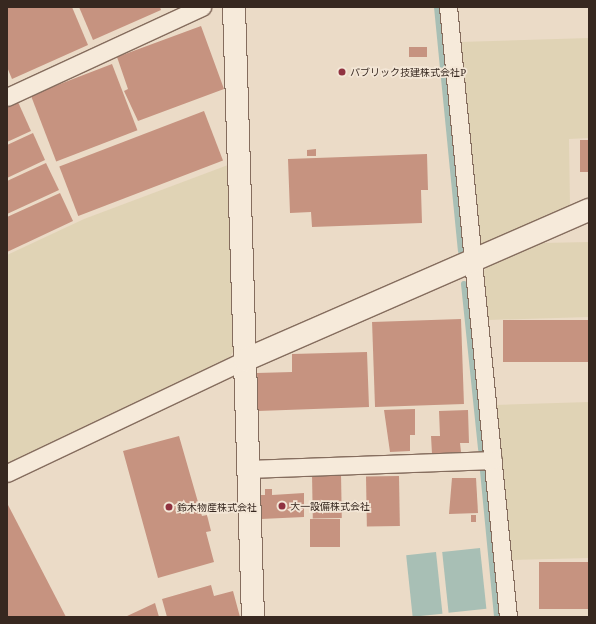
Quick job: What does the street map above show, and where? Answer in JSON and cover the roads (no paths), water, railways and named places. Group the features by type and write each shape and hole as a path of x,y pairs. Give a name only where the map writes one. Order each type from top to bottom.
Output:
{"street":[{"path":"7,97 202,7"},
{"path":"234,7 253,617"},
{"path":"448,7 508,617"},
{"path":"7,473 245,360 589,210"},
{"path":"249,469 493,460"}],"waterway":[{"path":"437,7 461,251"},
{"path":"464,284 481,449"},
{"path":"483,471 497,617"}],"place":[{"name":"パブリック技建株式会社P","path":"342,72"},
{"name":"大一設備株式会社","path":"282,506"},
{"name":"鈴木物産株式会社","path":"169,507"}]}
